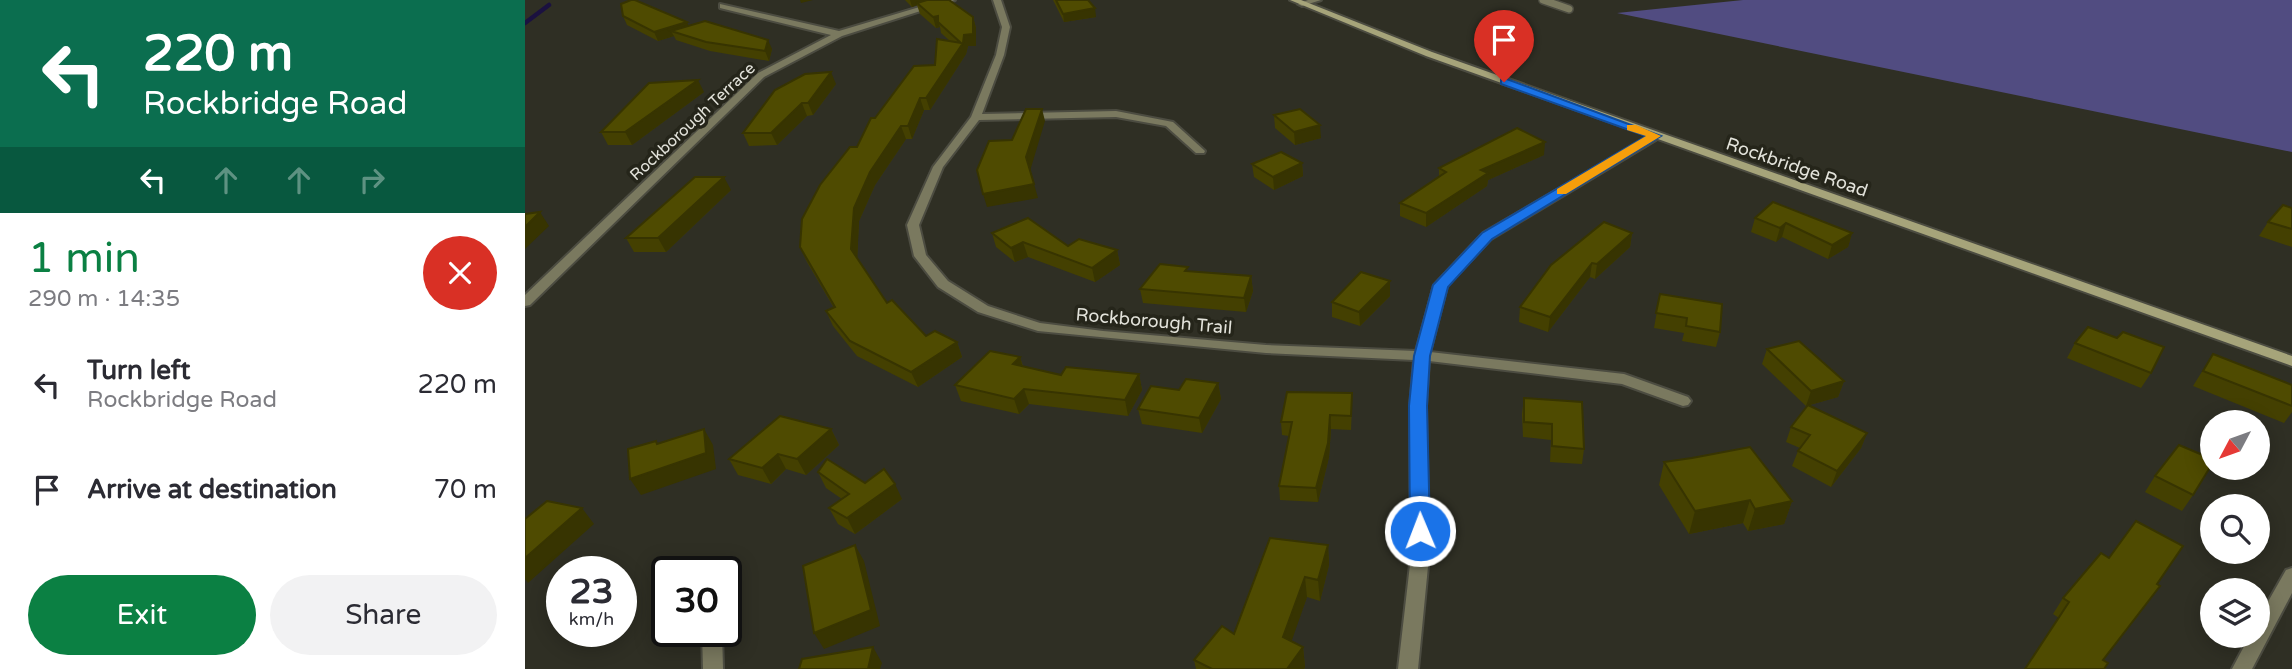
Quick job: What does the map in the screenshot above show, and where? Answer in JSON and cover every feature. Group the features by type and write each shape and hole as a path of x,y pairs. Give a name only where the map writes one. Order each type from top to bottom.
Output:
{"main road":[{"name":"Rockbridge Road","path":"1298,2 1429,54 1655,136 2292,361"}],"street":[{"name":"Rockborough Terrace","path":"525,302 761,75 839,34 951,0"},
{"name":"Rockborough Trail","path":"997,0 1006,27 1000,55 976,117 938,167 913,225 920,256 943,284 961,297 983,309 1029,324 1103,335 1266,349 1422,356 1624,379 1683,401"},
{"path":"1298,2 1317,0"},
{"path":"723,6 839,34"},
{"path":"976,117 1116,114 1169,124 1200,151"},
{"path":"1408,669 1420,556 1418,406 1422,356 1441,285 1487,236 1655,136"},
{"path":"2242,669 2292,575"},
{"path":"712,647 713,669"}],"lane":[{"path":"1543,0 1569,9"}],"shaded area":[{"path":"1743,0 2292,0 2292,152 1617,13"}],"building":[{"path":"631,0 687,22 654,32 623,16 621,4"},
{"path":"949,0 973,17 973,34 964,35 963,43 926,98 920,98 908,126 901,126 870,172 854,208 851,249 887,303 892,300 926,336 935,331 957,342 911,372 850,341 826,311 835,307 800,247 802,219 820,185 850,147 857,147 871,118 875,118 914,66 935,65 937,39 961,43 938,22 938,16 933,17 917,3"},
{"path":"1056,0 1088,0 1095,8 1063,14"},
{"path":"705,21 768,40 765,51 706,42 671,31"},
{"path":"831,72 808,103 802,103 771,133 743,133 775,90 805,74"},
{"path":"698,80 625,132 601,132 649,83"},
{"path":"1026,109 1042,109 1026,157 1034,184 983,194 977,170 989,141 1012,140"},
{"path":"1300,109 1320,125 1294,132 1274,115"},
{"path":"1517,128 1545,142 1481,170 1488,173 1426,213 1400,203 1446,172 1439,168"},
{"path":"1281,152 1302,163 1273,177 1252,164"},
{"path":"695,177 724,177 658,238 626,238"},
{"path":"1773,202 1852,233 1832,245 1786,223 1780,228 1755,218"},
{"path":"2283,205 2292,208 2292,229 2268,222"},
{"path":"540,212 525,227 525,214"},
{"path":"1028,218 1068,246 1079,239 1117,250 1092,268 1023,242 1011,248 992,233"},
{"path":"1604,222 1632,233 1597,264 1592,263 1550,317 1520,307 1551,265"},
{"path":"1160,264 1188,267 1185,271 1251,276 1244,298 1140,289"},
{"path":"1361,272 1390,281 1359,312 1332,302"},
{"path":"1660,294 1722,304 1720,332 1686,326 1687,318 1656,313"},
{"path":"2088,327 2117,338 2123,332 2164,347 2151,373 2075,343"},
{"path":"1799,341 1844,381 1811,391 1767,349"},
{"path":"990,351 1020,357 1013,364 1061,375 1066,367 1139,374 1125,400 1024,389 1014,399 955,385"},
{"path":"2213,354 2292,385 2292,406 2203,371"},
{"path":"1186,379 1218,383 1199,418 1138,409 1151,386 1179,390"},
{"path":"1287,392 1352,393 1351,416 1330,415 1328,443 1316,488 1279,486 1292,422 1281,422"},
{"path":"1524,398 1582,402 1584,449 1552,446 1552,424 1524,422"},
{"path":"1808,405 1867,433 1837,471 1798,451 1810,435 1791,427"},
{"path":"780,416 831,429 797,459 778,454 762,468 729,459"},
{"path":"704,429 706,453 630,479 628,449 656,441 657,444"},
{"path":"2179,445 2200,454 2200,480 2202,480 2193,495 2155,476"},
{"path":"1750,447 1792,501 1755,509 1750,500 1695,511 1664,462 1692,458"},
{"path":"827,459 865,483 884,469 895,484 847,518 829,508 849,494 818,472"},
{"path":"547,501 582,508 525,558 525,519"},
{"path":"2136,521 2183,546 2157,584 2160,586 2103,660 2108,663 2104,669 2025,669 2069,602 2063,598 2101,553 2109,558"},
{"path":"1270,538 1328,545 1318,580 1305,577 1283,637 1303,647 1287,669 1212,669 1194,660 1222,626 1234,634"},
{"path":"855,545 871,610 814,633 803,566"},
{"path":"873,647 868,669 799,669 802,659"}],"waterway":[{"path":"525,23 549,5"}],"slow traffic":[{"path":"1561,192 1655,136 1632,127"}],"route":[{"path":"1420,531 1418,406 1422,356 1441,285 1487,236 1655,136 1504,82"}]}
